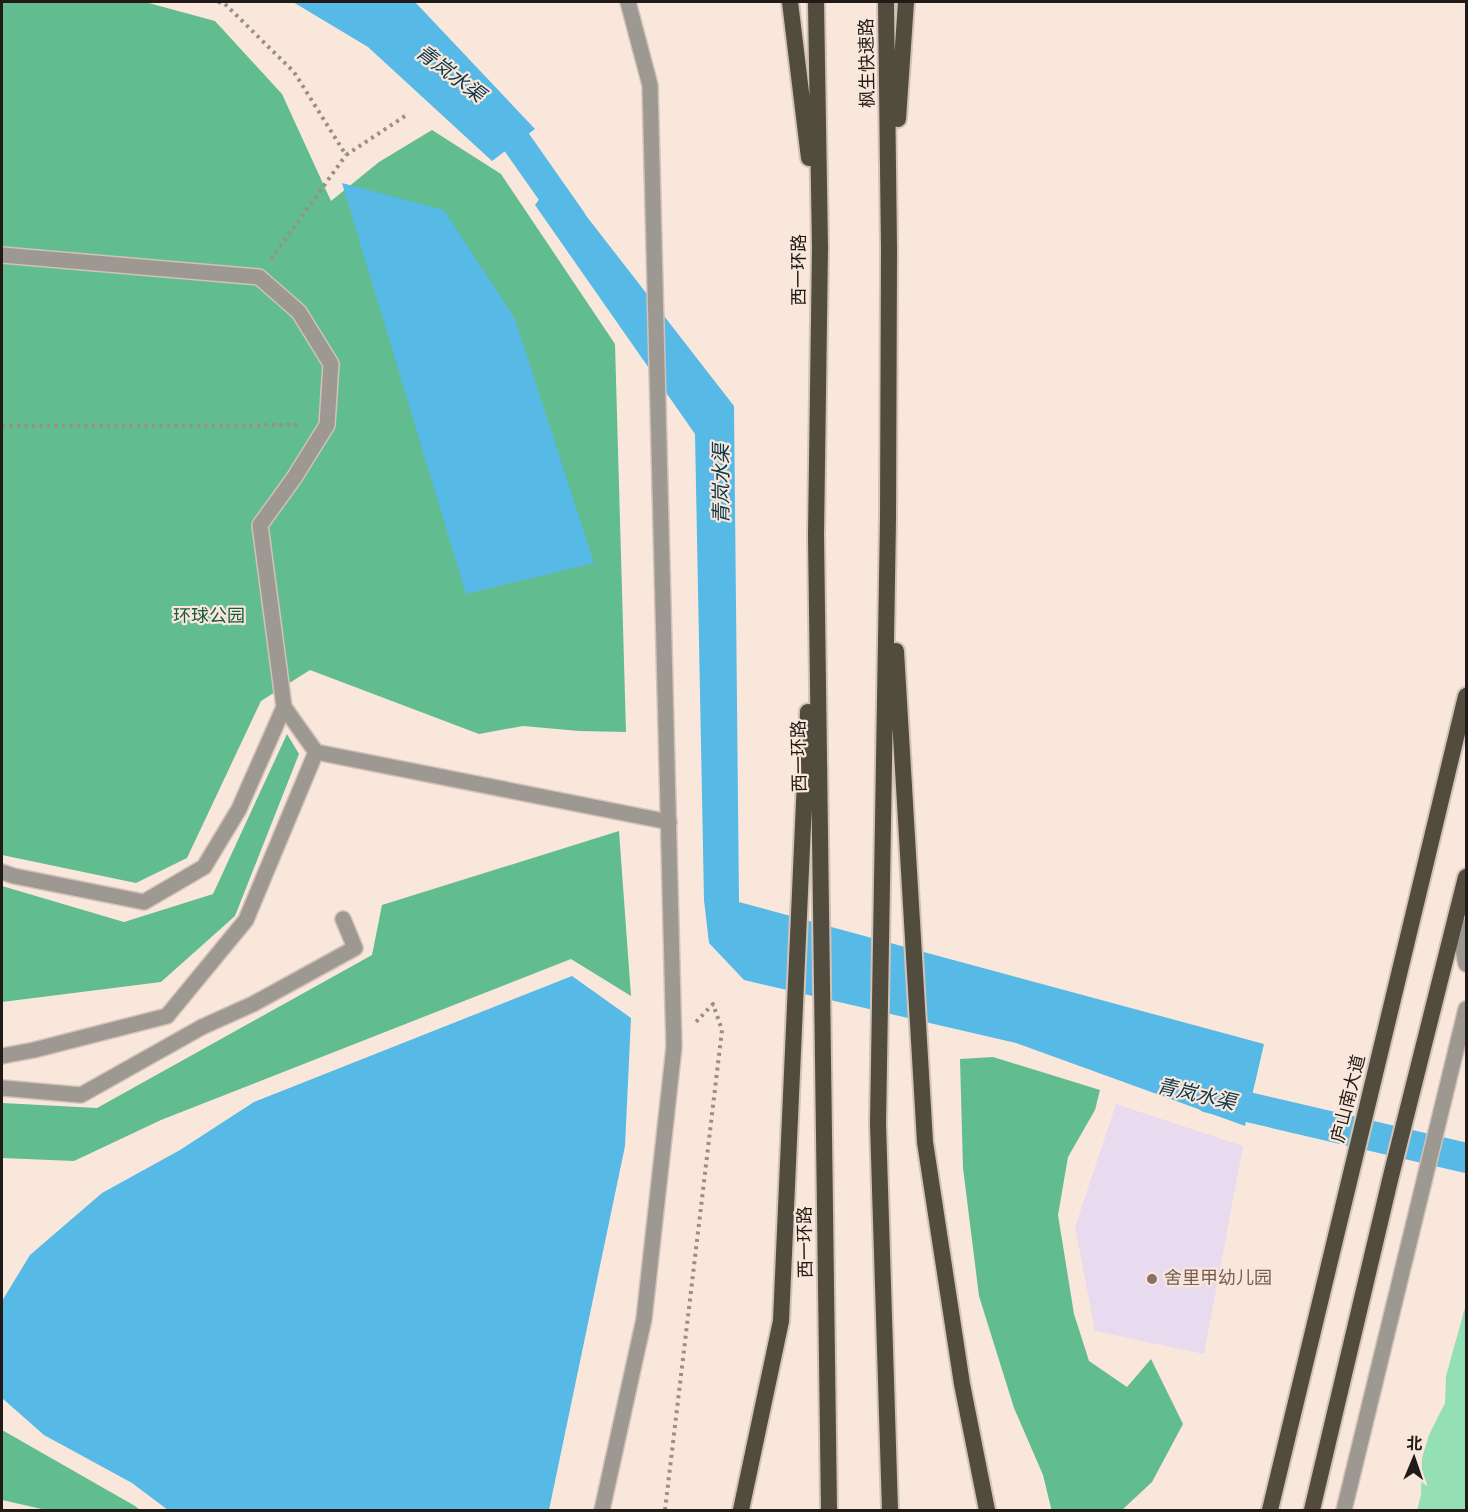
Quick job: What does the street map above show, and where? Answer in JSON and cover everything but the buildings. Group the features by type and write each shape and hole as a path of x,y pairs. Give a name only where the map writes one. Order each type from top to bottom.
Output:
{"highway":[{"path":"790,2 820,248"},
{"name":"西一环路","path":"816,2 820,248 816,534 829,1510"},
{"name":"枫生快速路","path":"886,2 890,249"},
{"path":"890,1510 878,1124 890,249 906,2"},
{"path":"888,519 925,1142 962,1384 987,1510"},
{"path":"741,1510 781,1321 816,534"},
{"name":"庐山南大道","path":"1270,1510 1467,696"},
{"path":"1312,1510 1390,1180 1467,877"}],"street":[{"path":"602,1510 644,1319 674,1047 650,85 628,2"},
{"path":"2,255 259,277 299,312 331,363 327,425 294,478 260,525 284,707 316,752 669,822"},
{"path":"2,872 144,902 204,867 239,809 284,707"},
{"path":"2,1056 167,1016 246,920 316,752"},
{"path":"1456,916 1467,964"},
{"path":"2,1088 81,1095 202,1027 253,1004 356,948 344,919"},
{"path":"1344,1510 1467,1009"}],"path":[{"path":"218,2 224,3 294,72 346,155"},
{"path":"259,277 346,155 405,116"},
{"path":"2,426 327,425"},
{"path":"665,1510 722,1030 713,1004 674,1047"}],"shaded area":[{"name":"舍里甲幼儿园","path":"1116,1104 1243,1146 1204,1354 1095,1331 1075,1227"}],"green space":[{"name":"环球公园","path":"2,2 145,2 215,21 282,94 331,201 379,162 432,130 501,174 615,344 626,732 523,726 479,734 310,670 261,701 187,858 136,883 2,855"},
{"path":"287,734 299,754 235,916 161,982 2,1002 2,886 124,922 213,894"},
{"path":"619,831 631,996 571,959 161,1120 74,1161 2,1158 2,1103 97,1108 372,955 382,905"},
{"path":"993,1057 1100,1090 1095,1110 1068,1157 1058,1215 1074,1314 1089,1361 1127,1387 1151,1359 1183,1424 1152,1482 1122,1510 1052,1510 1043,1475 1014,1408 979,1296 963,1168 960,1059"},
{"path":"1466,1304 1466,1510 1417,1510 1421,1495 1422,1458 1429,1435 1445,1403 1446,1376"},
{"path":"2,1430 140,1510 46,1510 2,1500"}],"water":[{"path":"293,2 415,2 535,129 492,161 368,47"},
{"path":"556,177 734,406 739,902 1264,1044 1245,1126 1016,1043 744,980 709,943 704,900 695,434 535,205"},
{"path":"342,183 444,210 515,319 594,563 466,594"},
{"path":"572,976 631,1018 625,1146 549,1510 168,1510 132,1483 44,1435 2,1398 2,1301 30,1255 102,1193 180,1150 254,1102"}],"waterway":[{"name":"青岚水渠","path":"494,110 572,221"},
{"name":"青岚水渠","path":"1209,1098 1466,1158"}],"place":[{"name":"舍里甲幼儿园","path":"1152,1279"}]}
